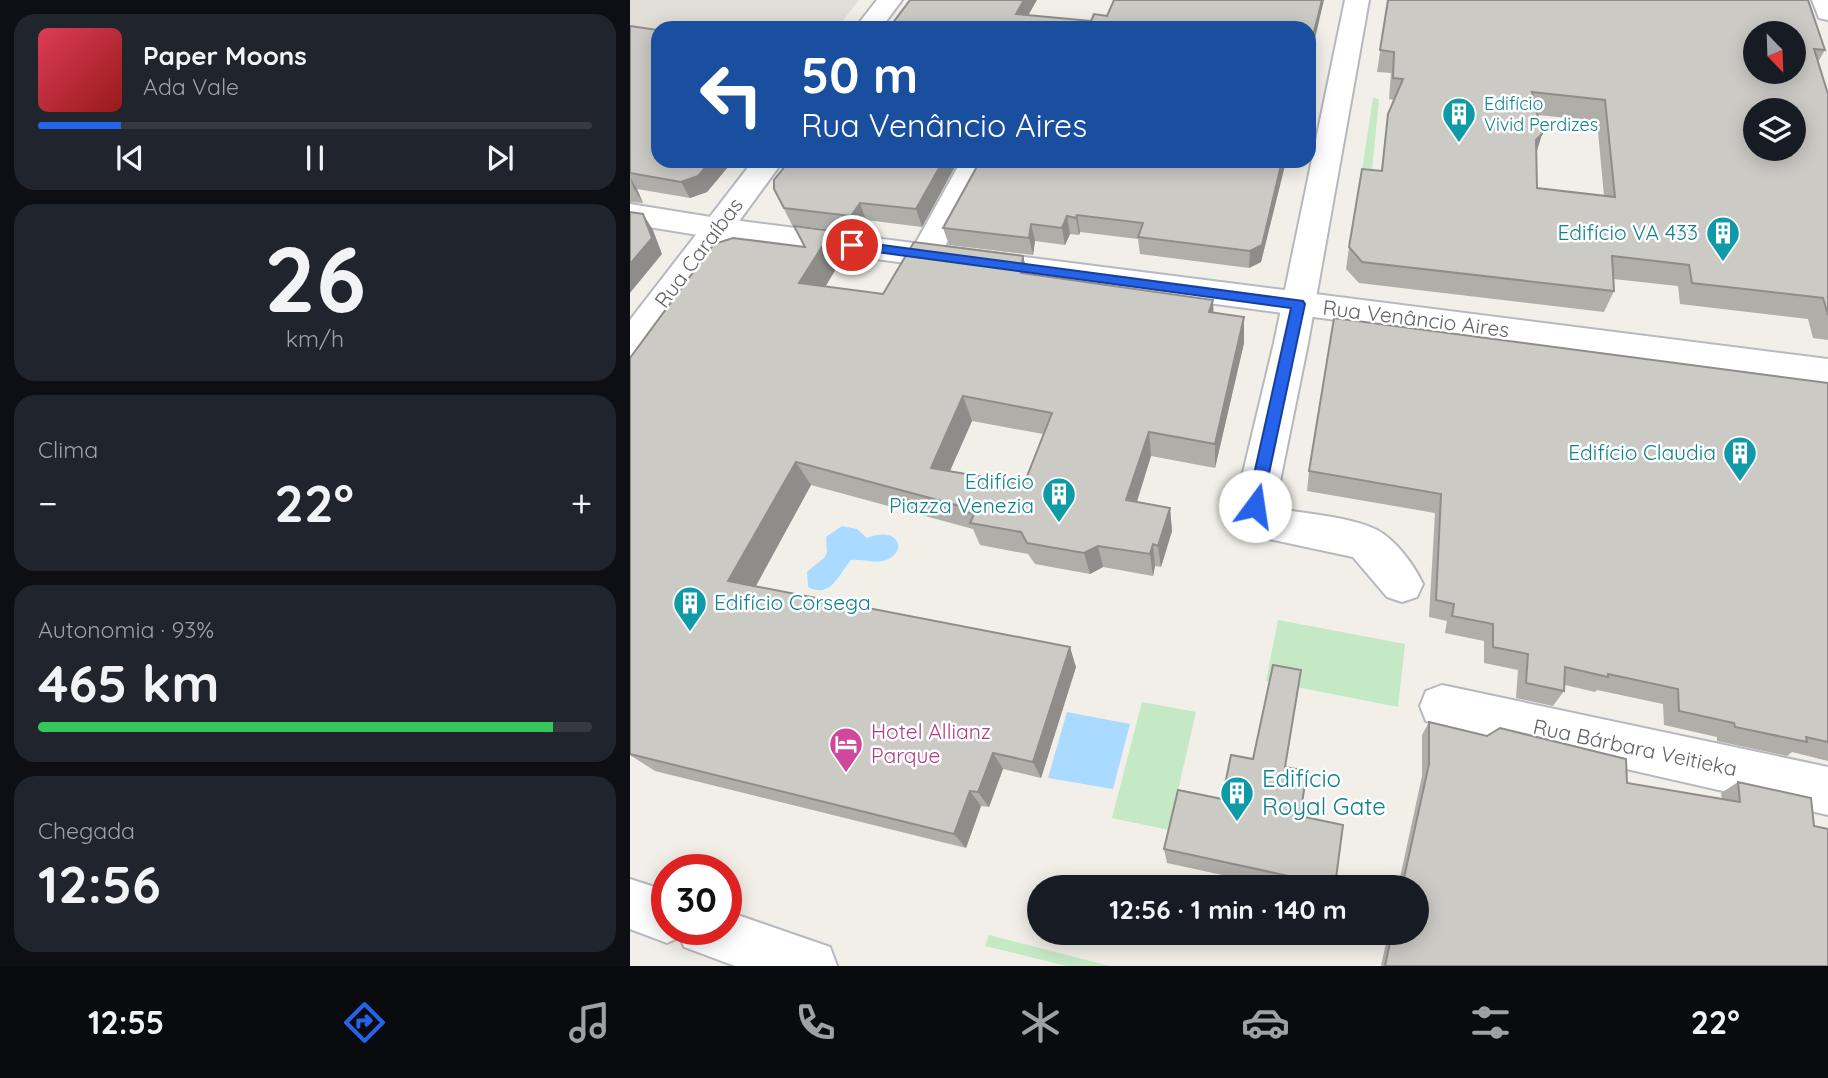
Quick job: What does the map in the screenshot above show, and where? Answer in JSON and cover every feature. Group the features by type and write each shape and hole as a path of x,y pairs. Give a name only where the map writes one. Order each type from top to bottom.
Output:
{"street":[{"path":"874,21 890,0"},
{"path":"1357,0 1298,304 1255,506 1259,516 1269,524 1363,542 1375,551 1402,584"},
{"path":"1824,0 1828,12"},
{"name":"Rua Caraíbas","path":"630,345 763,168"},
{"path":"925,255 972,168"},
{"name":"Rua Venâncio Aires","path":"630,214 717,228 1828,372"},
{"name":"Rua Bárbara Veitieka","path":"1442,706 1828,791"},
{"path":"630,904 651,911"},
{"path":"742,943 811,966"}],"shaded area":[{"path":"630,0 859,0 842,21 651,21 651,44 630,41"}],"green space":[{"path":"1373,98 1379,99 1372,171 1362,170"},
{"path":"1278,620 1405,644 1398,707 1266,681"},
{"path":"1142,702 1196,712 1169,830 1112,818"},
{"path":"989,935 1110,966 1067,966 985,946"}],"water":[{"path":"842,526 857,529 867,538 878,535 893,537 897,541 897,551 882,561 851,560 828,588 816,590 808,587 807,572 825,557 827,552 826,537"},
{"path":"1067,712 1130,724 1113,789 1048,778"}],"building":[{"path":"910,0 1024,0 1016,14 1091,21 894,21"},
{"path":"1114,0 1322,0 1316,24 1316,21 1091,21 1094,14 1107,16"},
{"path":"1388,0 1808,0 1825,50 1814,49 1828,94 1828,315 1823,298 1692,283 1689,265 1612,256 1614,291 1362,262 1349,247 1362,169 1382,171 1388,114 1403,79 1393,78 1394,52 1380,50","holes":["1532,92 1605,100 1615,197 1537,188 1536,140 1542,134"]},
{"path":"630,26 651,29 651,168 705,168 698,176 681,182 630,173"},
{"path":"783,168 939,168 916,209 860,203 851,216 784,208 774,189 774,180"},
{"path":"976,168 1280,168 1262,245 1250,251 1138,237 1143,223 1077,215 1076,218 1067,216 1062,228 1031,224 1029,238 943,228"},
{"path":"630,212 643,214 652,238 630,264"},
{"path":"794,226 832,231 799,283 883,294 914,242 1023,256 1021,273 1213,300 1209,312 1244,317 1215,444 1149,432 1126,500 1170,508 1158,546 1153,544 1150,554 1098,546 1084,553 1027,543 1021,532 970,523 974,514 965,512 967,508 796,462 728,581 1070,647 1033,762 993,753 978,792 970,791 954,834 630,754 630,358 714,244 733,238 805,247","holes":["963,396 1052,413 1024,484 931,468"]},
{"path":"1334,318 1828,383 1828,742 1806,737 1807,742 1735,727 1734,723 1679,711 1678,689 1608,674 1608,677 1565,667 1564,691 1526,683 1528,654 1493,647 1493,624 1452,616 1454,604 1436,600 1441,494 1309,471"},
{"name":"Edifício Royal Gate","path":"1273,665 1301,670 1285,767 1307,771 1300,816 1343,825 1336,875 1284,875 1164,849 1178,790 1222,799 1231,755 1253,759"},
{"path":"1429,722 1487,736 1500,728 1626,759 1627,783 1740,802 1738,782 1811,798 1814,826 1828,829 1828,966 1385,966 1389,945 1429,945 1429,875 1405,875 1429,764"}],"place":[{"name":"Edifício Vivid Perdizes","path":"1459,144"},
{"name":"Edifício VA 433","path":"1723,263"},
{"name":"Edifício Claudia","path":"1740,483"},
{"name":"Edifício Piazza Venezia","path":"1059,524"},
{"name":"Edifício Corsega","path":"690,633"},
{"name":"Hotel Allianz Parque","path":"846,774"},
{"name":"Edifício Royal Gate","path":"1237,823"}],"route":[{"path":"852,245 1298,304 1255,506"}]}
